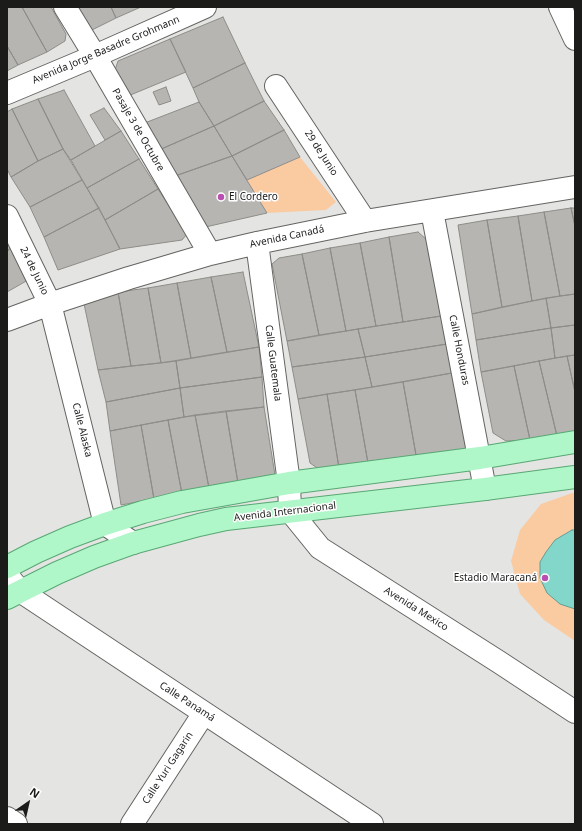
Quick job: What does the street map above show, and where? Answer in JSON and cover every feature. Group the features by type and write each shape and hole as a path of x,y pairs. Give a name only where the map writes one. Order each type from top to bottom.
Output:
{"main road":[{"path":"7,567 63,540 105,524 182,502 289,483 480,458 575,442"},
{"name":"Avenida Internacional","path":"11,588 57,573 132,543 171,531 226,519 575,477"}],"street":[{"name":"Pasaje 3 de Octubre","path":"65,7 210,254"},
{"name":"Avenida Jorge Basadre Grohmann","path":"7,93 205,7"},
{"path":"566,10 575,39"},
{"name":"29 de Junio","path":"276,86 365,221"},
{"name":"Avenida Canadá","path":"7,320 50,304 210,254 365,221 575,187"},
{"name":"Calle Honduras","path":"432,211 485,489"},
{"name":"24 de Junio","path":"7,216 50,304"},
{"name":"Calle Guatemala","path":"257,243 289,483"},
{"name":"Calle Alaska","path":"50,304 105,524"},
{"path":"289,483 290,511"},
{"name":"Avenida Mexico","path":"290,511 320,548 575,712"},
{"path":"105,524 132,543"},
{"name":"Calle Panamá","path":"11,588 372,824"},
{"name":"Calle Yuri Gagarin","path":"132,824 204,713"},
{"path":"7,818 16,824"}],"shaded area":[{"path":"300,157 336,202 326,210 267,213 247,180"},
{"name":"Estadio Maracaná","path":"575,492 575,641 544,620 520,594 511,561 520,530 541,504"}],"water":[{"path":"572,530 575,530 575,609 560,604 547,593 540,578 540,562 546,552 555,540"}],"building":[{"path":"7,7 22,7 47,52 18,65 7,46"},
{"path":"22,7 51,7 66,34 65,41 47,52"},
{"path":"77,7 111,7 116,18 92,30 88,27"},
{"path":"111,7 141,7 116,18"},
{"path":"223,17 245,63 193,88 170,39"},
{"path":"170,39 186,72 128,96 115,70 118,61"},
{"path":"7,46 18,65 7,71"},
{"path":"245,63 264,101 214,126 199,102 193,88"},
{"path":"166,87 171,101 159,105 153,92"},
{"path":"64,90 95,146 71,160 63,149 38,99"},
{"path":"38,99 63,149 38,161 12,109"},
{"path":"264,101 284,130 232,156 214,126"},
{"path":"199,102 214,126 159,150 142,124"},
{"path":"104,108 121,131 105,140 90,115"},
{"path":"12,109 38,161 11,177 7,169 7,112"},
{"path":"214,126 232,156 175,176 159,150"},
{"path":"284,130 300,157 247,180 232,156"},
{"path":"121,131 139,159 87,188 71,160"},
{"path":"63,149 82,180 30,207 11,177 38,161"},
{"name":"El Cordero","path":"232,156 267,213 201,228 175,176"},
{"path":"139,159 158,189 105,220 87,188"},
{"path":"82,180 99,208 44,237 30,207"},
{"path":"158,189 187,234 182,240 120,249 105,220"},
{"path":"99,208 120,249 58,270 44,237"},
{"path":"571,208 575,208 575,226"},
{"path":"571,208 575,226 575,294 560,296 544,212"},
{"path":"544,212 560,296 532,301 518,216"},
{"path":"518,216 532,301 502,307 487,220"},
{"path":"487,220 502,307 472,314 458,225"},
{"path":"418,232 426,239 441,316 403,322 389,237"},
{"path":"389,237 403,322 376,326 360,243"},
{"path":"7,241 11,248 7,251"},
{"path":"360,243 376,326 346,331 330,248"},
{"path":"11,248 28,280 7,292 7,251"},
{"path":"330,248 346,331 319,335 302,254"},
{"path":"302,254 319,335 287,341 272,264 279,258"},
{"path":"243,272 259,347 227,352 211,277"},
{"path":"211,277 227,352 191,358 177,283"},
{"path":"177,283 191,358 161,363 148,288"},
{"path":"148,288 161,363 131,366 118,292"},
{"path":"118,292 131,366 98,370 83,299"},
{"path":"575,294 575,325 551,328 546,298"},
{"path":"546,298 551,328 476,340 472,314"},
{"path":"441,316 447,344 365,357 358,329"},
{"path":"575,325 575,355 555,358 551,328"},
{"path":"551,328 555,358 481,372 476,340"},
{"path":"358,329 365,357 292,367 287,341"},
{"path":"447,344 452,373 372,387 365,357"},
{"path":"259,347 262,377 180,388 176,361"},
{"path":"575,355 575,392 567,356"},
{"path":"567,356 575,392 575,433 557,436 539,361"},
{"path":"365,357 372,387 298,399 292,367"},
{"path":"176,361 180,388 106,402 98,370"},
{"path":"539,361 557,436 530,440 514,366"},
{"path":"514,366 530,440 506,441 493,433 481,372"},
{"path":"452,373 467,449 416,455 403,382"},
{"path":"262,377 264,407 184,417 180,388"},
{"path":"403,382 416,455 368,463 355,390"},
{"path":"180,388 184,417 110,431 106,402"},
{"path":"355,390 368,463 339,468 327,394"},
{"path":"327,394 339,468 320,470 310,463 298,399"},
{"path":"264,407 275,475 238,483 226,411"},
{"path":"226,411 238,483 209,488 195,415"},
{"path":"195,415 209,488 182,494 168,420"},
{"path":"168,420 182,494 154,499 141,425"},
{"path":"141,425 154,499 121,505 110,431"}],"place":[{"name":"El Cordero","path":"221,197"},
{"name":"Estadio Maracaná","path":"545,578"}]}
